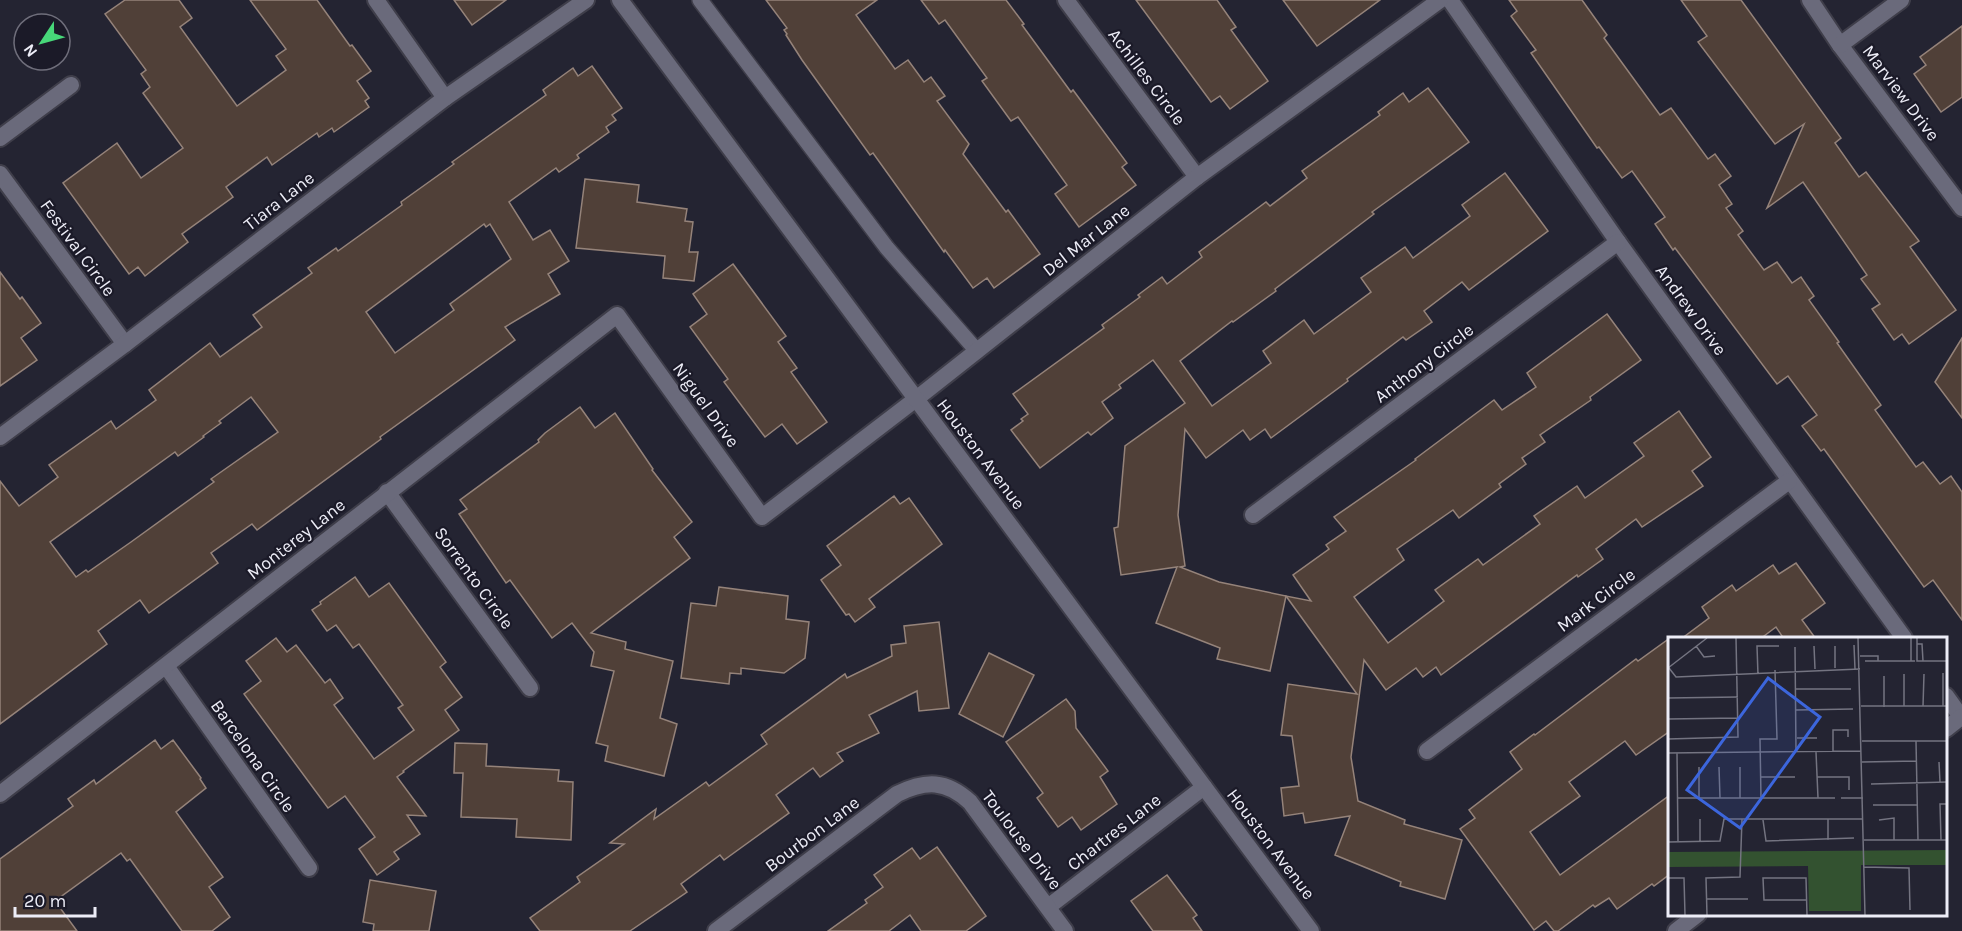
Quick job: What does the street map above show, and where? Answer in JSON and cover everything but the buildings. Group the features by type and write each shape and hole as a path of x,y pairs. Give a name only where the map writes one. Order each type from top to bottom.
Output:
{"street":[{"path":"376,0 445,98"},
{"name":"Tiara Lane","path":"0,437 445,98 586,0"},
{"name":"Houston Avenue","path":"620,0 1311,931"},
{"name":"Achilles Circle","path":"1066,0 1197,177"},
{"name":"Del Mar Lane","path":"762,517 916,399 1197,177 1440,0"},
{"name":"Andrew Drive","path":"1450,0 1618,242 1903,637"},
{"name":"Marview Drive","path":"1810,0 1840,45 1962,208"},
{"path":"1840,45 1900,0"},
{"path":"0,138 71,85"},
{"name":"Festival Circle","path":"0,174 125,344"},
{"name":"Anthony Circle","path":"1253,515 1618,242"},
{"name":"Monterey Lane","path":"0,794 617,315"},
{"name":"Niguel Drive","path":"617,315 762,517"},
{"name":"Mark Circle","path":"1427,751 1789,481"},
{"name":"Sorrento Circle","path":"387,492 530,688"},
{"name":"Barcelona Circle","path":"166,666 309,868"},
{"path":"1947,697 1962,718 1947,728"},
{"name":"Toulouse Drive","path":"938,784 956,790 970,802 1065,931"},
{"name":"Bourbon Lane","path":"716,931 897,794 918,786 938,784"},
{"name":"Chartres Lane","path":"1048,907 1204,787"},
{"path":"1676,931 1697,916"}],"lane":[{"path":"700,0 887,248 977,351"}]}
